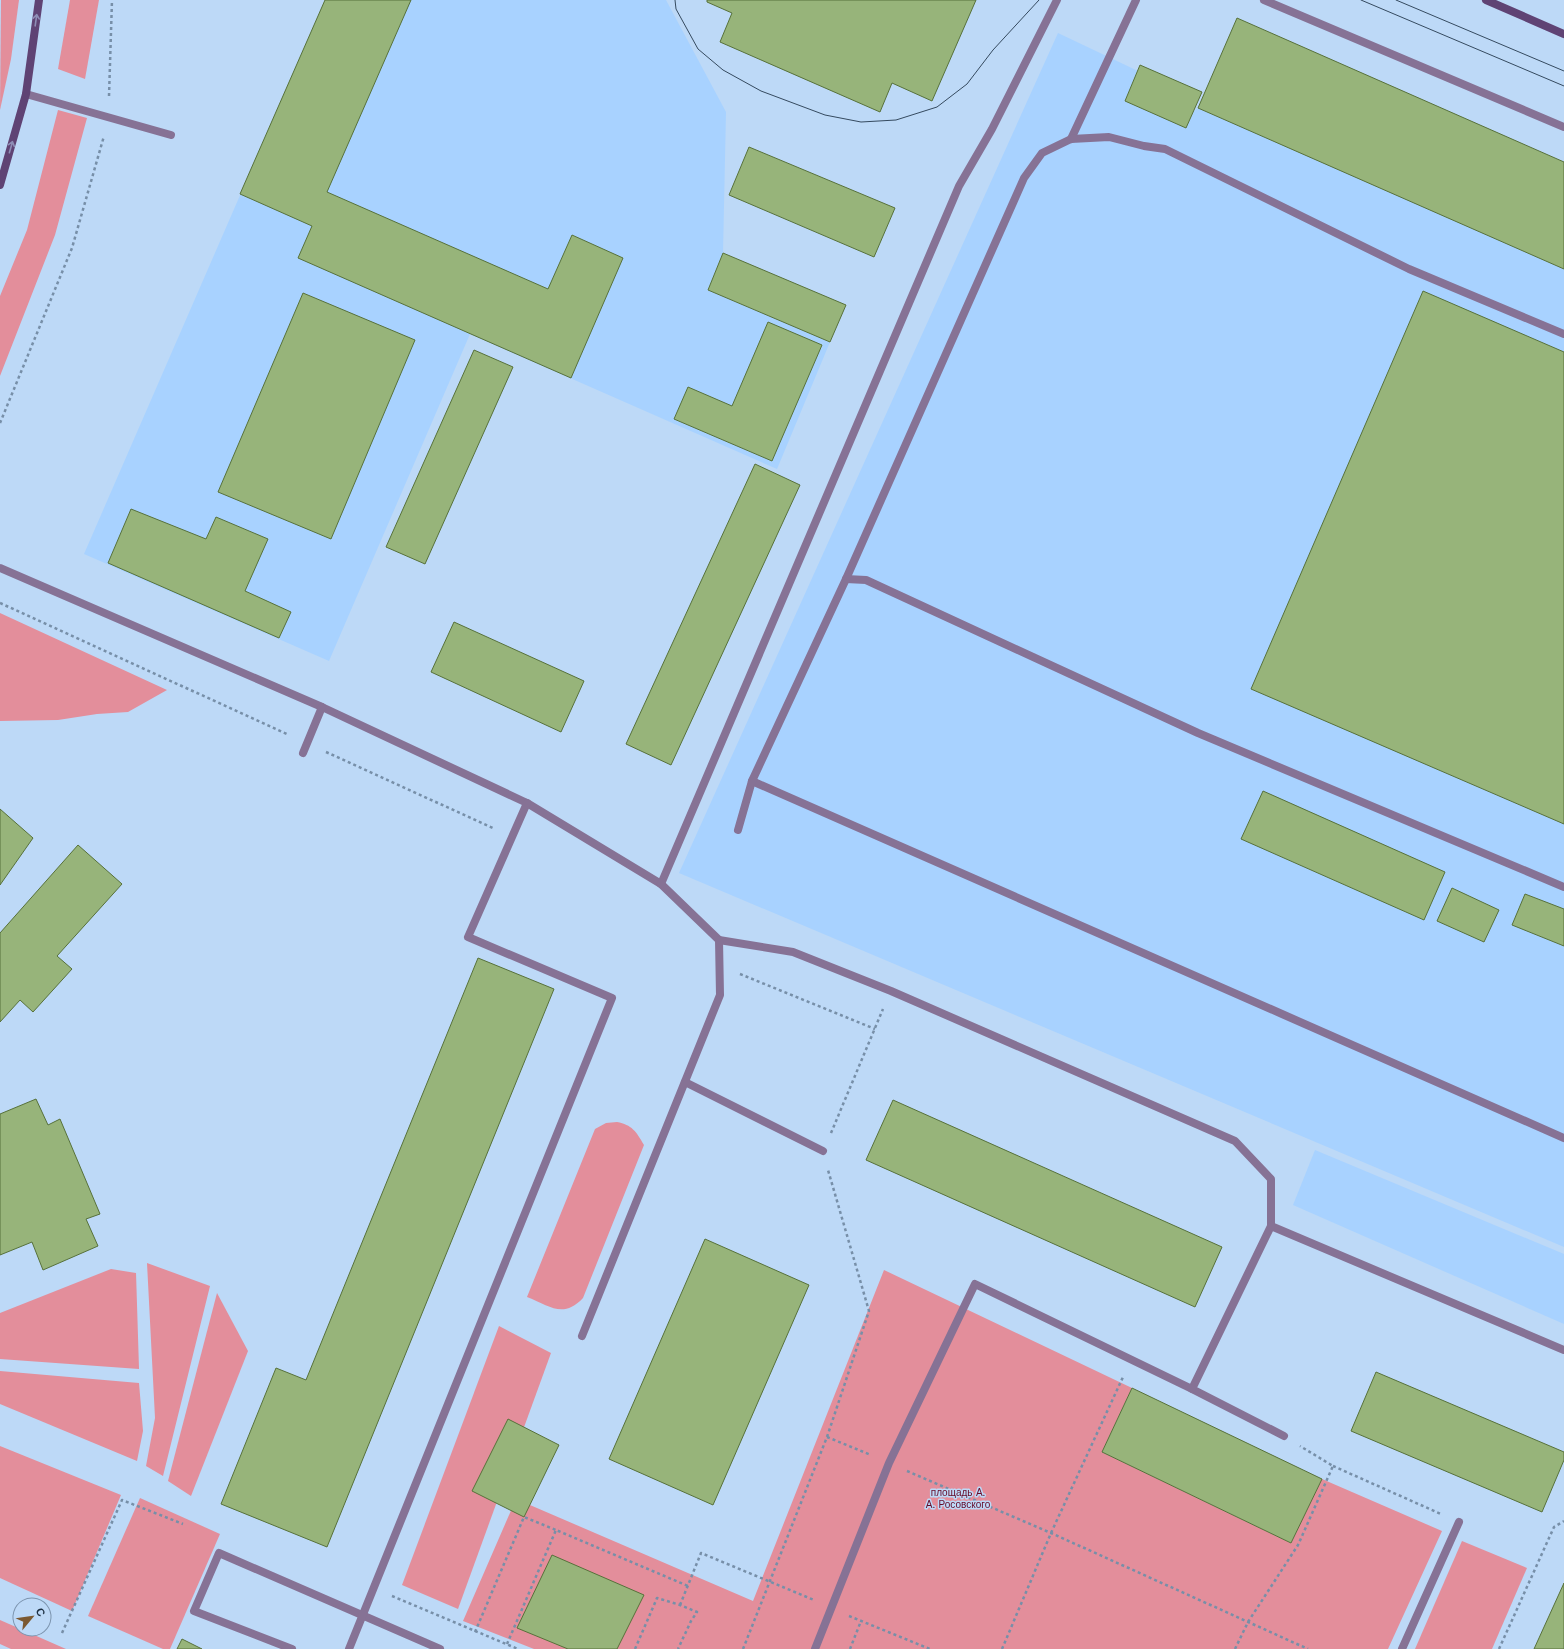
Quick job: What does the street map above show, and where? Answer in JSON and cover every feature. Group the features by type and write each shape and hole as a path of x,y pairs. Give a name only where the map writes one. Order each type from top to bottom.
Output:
{"street":[{"path":"0,185 26,94 39,0"},
{"path":"1486,0 1564,34"}],"lane":[{"path":"661,884 959,186 992,129 1057,0"},
{"path":"1071,139 1136,0"},
{"path":"1264,0 1564,127"},
{"path":"26,94 171,135"},
{"path":"738,830 752,781 846,579 1024,178 1042,153 1071,139 1109,137 1144,146 1165,149 1409,269 1564,334"},
{"path":"0,568 322,707 527,803 661,884 719,940 793,952 891,991 1234,1141 1271,1179 1271,1226 1192,1389"},
{"path":"846,579 866,580 1198,733 1564,887"},
{"path":"302,753 322,707"},
{"path":"752,781 1564,1138"},
{"path":"348,1649 612,998 468,937 527,803"},
{"path":"582,1336 720,995 719,940"},
{"path":"685,1082 823,1151"},
{"path":"1271,1226 1564,1350"},
{"path":"815,1649 889,1463 975,1284 1192,1389 1284,1436"},
{"path":"1402,1649 1459,1522"},
{"path":"292,1649 194,1611 219,1552 440,1649"}],"path":[{"path":"0,423 72,248 109,118 112,0"},
{"path":"0,603 512,837"},
{"path":"720,966 875,1029"},
{"path":"743,1649 827,1437 869,1311 823,1151 891,991"},
{"path":"1002,1649 1051,1533 1131,1359"},
{"path":"1284,1436 1333,1466 1459,1522"},
{"path":"827,1437 1051,1533 1308,1649"},
{"path":"1235,1649 1248,1622 1298,1545 1333,1466"},
{"path":"62,1632 122,1500 183,1524"},
{"path":"475,1632 524,1518 688,1586"},
{"path":"1499,1649 1554,1527 1564,1521"},
{"path":"507,1644 556,1530"},
{"path":"680,1605 701,1553 930,1649"},
{"path":"373,1588 518,1649"},
{"path":"635,1649 657,1598 697,1612 690,1621 678,1649"},
{"path":"850,1649 861,1621"}],"shaded area":[{"path":"325,0 666,0 726,112 723,253 708,290 830,342 777,469 470,334 329,661 84,554"},
{"path":"1058,33 1138,71 1125,101 1186,128 1193,112 1198,108 1564,269 1564,1247 679,873"},
{"path":"1315,1150 1564,1254 1564,1324 1293,1205"}],"green space":[{"path":"1,0 19,0 11,59 0,110"},
{"path":"70,0 99,0 85,79 58,69"},
{"path":"58,110 87,118 55,235 0,376 0,296 27,230"},
{"path":"0,613 167,690 128,712 97,714 58,720 0,721"},
{"path":"617,1122 633,1129 644,1145 583,1298 569,1308 556,1309 527,1297 595,1129 606,1123"},
{"path":"147,1263 210,1286 163,1476 146,1466 155,1418"},
{"path":"111,1269 136,1273 139,1369 0,1359 0,1313"},
{"name":"площадь А. А. Росовского","path":"884,1270 1132,1388 1102,1452 1291,1543 1322,1479 1442,1531 1388,1649 534,1649 463,1621 516,1499 753,1601"},
{"path":"217,1293 248,1351 191,1496 168,1481"},
{"path":"499,1326 551,1353 458,1609 402,1585"},
{"path":"0,1371 139,1383 143,1431 137,1461 0,1404"},
{"path":"0,1446 121,1495 72,1611 52,1602 52,1597 41,1597 0,1578"},
{"path":"140,1498 220,1534 170,1649 163,1649 88,1616"},
{"path":"1462,1541 1527,1568 1492,1649 1415,1649"},
{"path":"0,1620 12,1625 12,1637 39,1637 66,1649 11,1649 0,1644"}],"building":[{"path":"325,0 411,0 327,192 548,289 572,235 623,258 571,378 298,258 312,226 240,194"},
{"path":"707,0 976,0 932,101 892,83 880,112 720,42 732,13 707,2"},
{"path":"1237,18 1564,162 1564,269 1198,108"},
{"path":"1140,65 1202,92 1186,128 1125,101"},
{"path":"749,147 895,208 874,257 729,195"},
{"path":"723,253 846,305 830,342 708,290"},
{"path":"1423,291 1564,352 1564,824 1251,689"},
{"path":"303,293 415,340 331,539 218,492"},
{"path":"768,322 822,345 772,461 674,419 688,387 732,406"},
{"path":"474,350 513,367 425,564 386,547"},
{"path":"755,464 800,485 671,765 626,744"},
{"path":"131,509 206,539 216,517 268,539 245,591 291,612 279,638 108,563"},
{"path":"454,622 584,681 561,732 431,672"},
{"path":"1263,791 1445,872 1424,920 1241,839"},
{"path":"0,809 33,838 0,885"},
{"path":"78,845 122,884 57,956 72,969 33,1012 20,1000 0,1022 0,933"},
{"path":"1452,888 1499,910 1484,942 1437,921"},
{"path":"1525,894 1564,909 1564,946 1512,925"},
{"path":"478,958 554,989 327,1547 221,1504 276,1368 306,1380"},
{"path":"36,1099 48,1125 60,1119 100,1214 86,1219 98,1246 43,1270 32,1242 0,1255 0,1114"},
{"path":"893,1100 1222,1247 1195,1307 866,1160"},
{"path":"705,1239 809,1285 713,1505 609,1459"},
{"path":"1376,1372 1564,1452 1564,1460 1542,1512 1351,1431"},
{"path":"1132,1388 1322,1479 1291,1543 1102,1452"},
{"path":"508,1419 559,1445 524,1517 472,1491"},
{"path":"552,1555 644,1595 617,1649 568,1649 517,1628"},
{"path":"1564,1583 1564,1649 1534,1649"},
{"path":"182,1639 202,1649 177,1649"}],"tram line":[{"path":"675,0 676,9 698,49 723,70 761,91 825,115 861,122 896,120 937,107 967,84 993,50 1039,0"},
{"path":"1361,0 1564,86"},
{"path":"1396,0 1564,71"}]}
